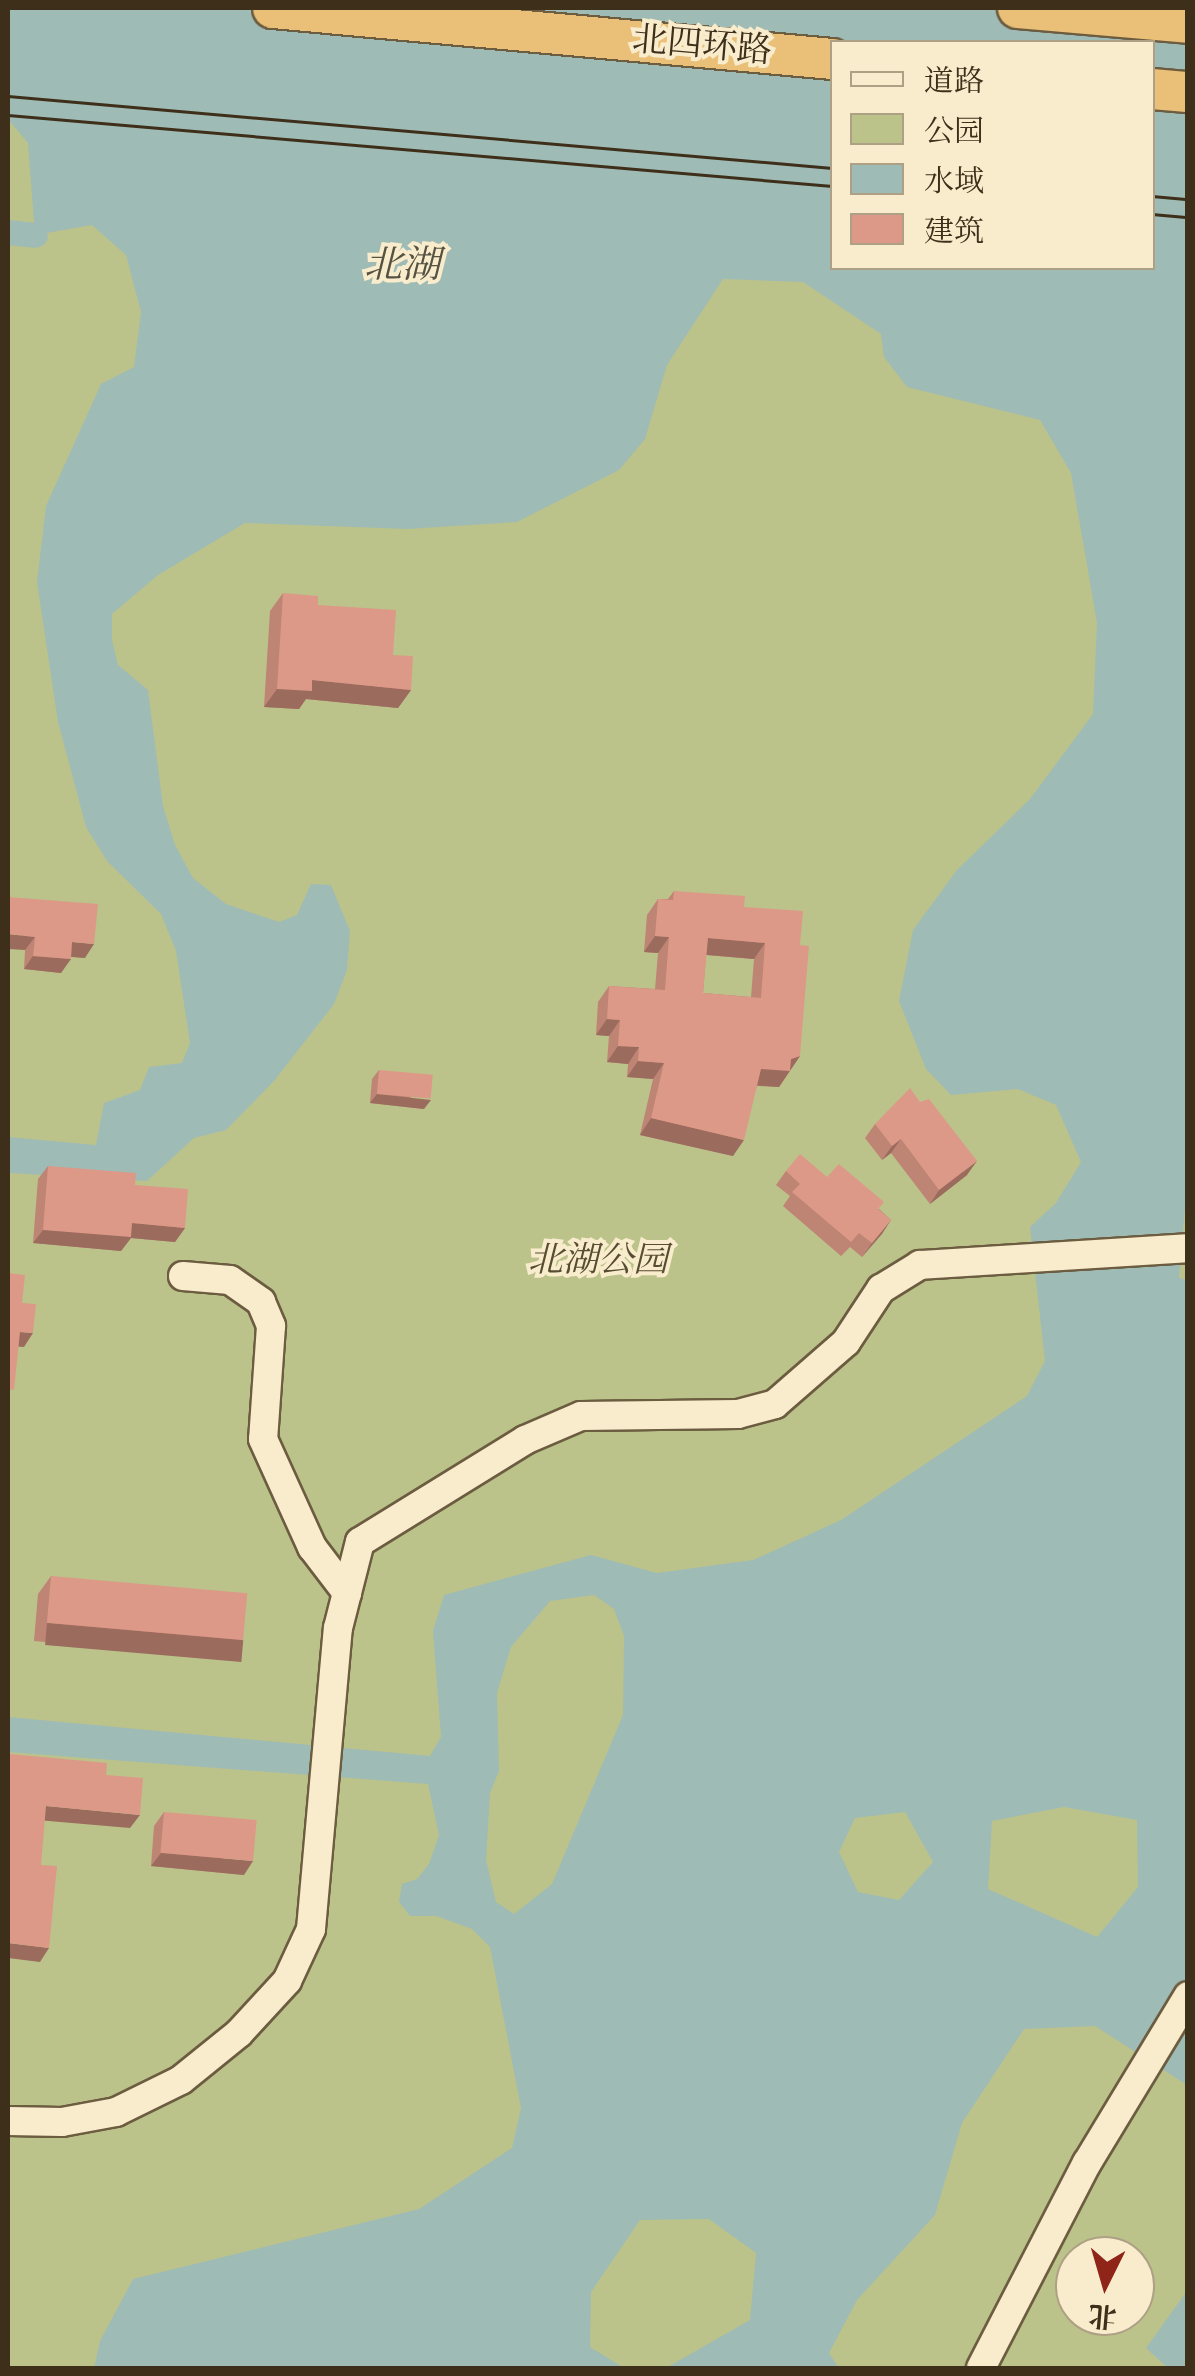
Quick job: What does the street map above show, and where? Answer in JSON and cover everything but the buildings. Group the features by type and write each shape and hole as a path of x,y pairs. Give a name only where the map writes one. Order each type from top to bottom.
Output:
{"highway":[{"name":"北四环路","path":"273,8 830,59"},
{"path":"1018,8 1188,23"},
{"path":"1155,89 1188,92"}],"street":[{"path":"8,2121 62,2122 116,2112 181,2080 239,2033 287,1981 311,1929 338,1628 360,1542 524,1440 580,1416 738,1414 775,1404 846,1342 880,1289 920,1265 1188,1248"},
{"path":"183,1276 230,1280 261,1302 271,1326 262,1439 312,1547 347,1593"},
{"path":"981,2368 1128,2092 1188,1996"}],"green space":[{"name":"北湖公园","path":"8,8 1187,8 1187,2368 8,2368"}],"water":[{"name":"北湖","path":"8,8 1187,8 1188,1173 1179,1278 1188,1280 1187,2085 1095,2026 1024,2029 962,2123 935,2215 857,2300 829,2353 839,2368 666,2368 750,2320 756,2253 709,2219 640,2220 591,2292 590,2347 624,2368 94,2368 100,2341 133,2279 419,2209 512,2148 521,2108 490,1947 472,1929 436,1916 410,1916 399,1902 402,1884 417,1879 429,1864 439,1835 428,1784 8,1752 8,1717 430,1756 441,1737 433,1631 444,1595 591,1555 657,1573 753,1560 841,1520 1027,1396 1045,1361 1030,1227 1056,1203 1081,1162 1056,1105 1018,1089 951,1095 926,1069 899,1001 913,930 957,870 1030,799 1093,714 1097,623 1071,473 1040,420 907,387 884,357 881,334 803,282 723,279 667,365 645,439 619,470 517,522 407,529 245,523 158,575 112,614 112,640 118,665 148,690 163,806 175,845 193,878 226,904 279,922 297,915 311,884 331,885 350,931 347,970 334,1004 274,1081 226,1130 194,1138 147,1181 8,1173 8,1137 96,1145 104,1103 140,1090 149,1067 182,1063 190,1043 176,951 161,914 107,861 86,827 58,722 37,582 46,506 101,384 134,367 141,312 126,255 92,225 35,235 28,143 8,119","holes":["594,1595 614,1609 624,1636 623,1715 552,1884 514,1914 496,1902 486,1860 490,1793 499,1771 497,1693 511,1647 550,1601","1064,1807 1137,1820 1138,1887 1097,1937 988,1889 992,1821","905,1812 933,1862 899,1900 858,1892 839,1852 855,1818"]},
{"path":"1187,2291 1187,2368 1168,2368 1146,2348"}],"waterway":[{"path":"8,232 35,235"}],"tram line":[{"path":"8,96 830,168"},
{"path":"8,115 830,186"},
{"path":"1155,196 1188,199"},
{"path":"1155,214 1188,217"}]}
